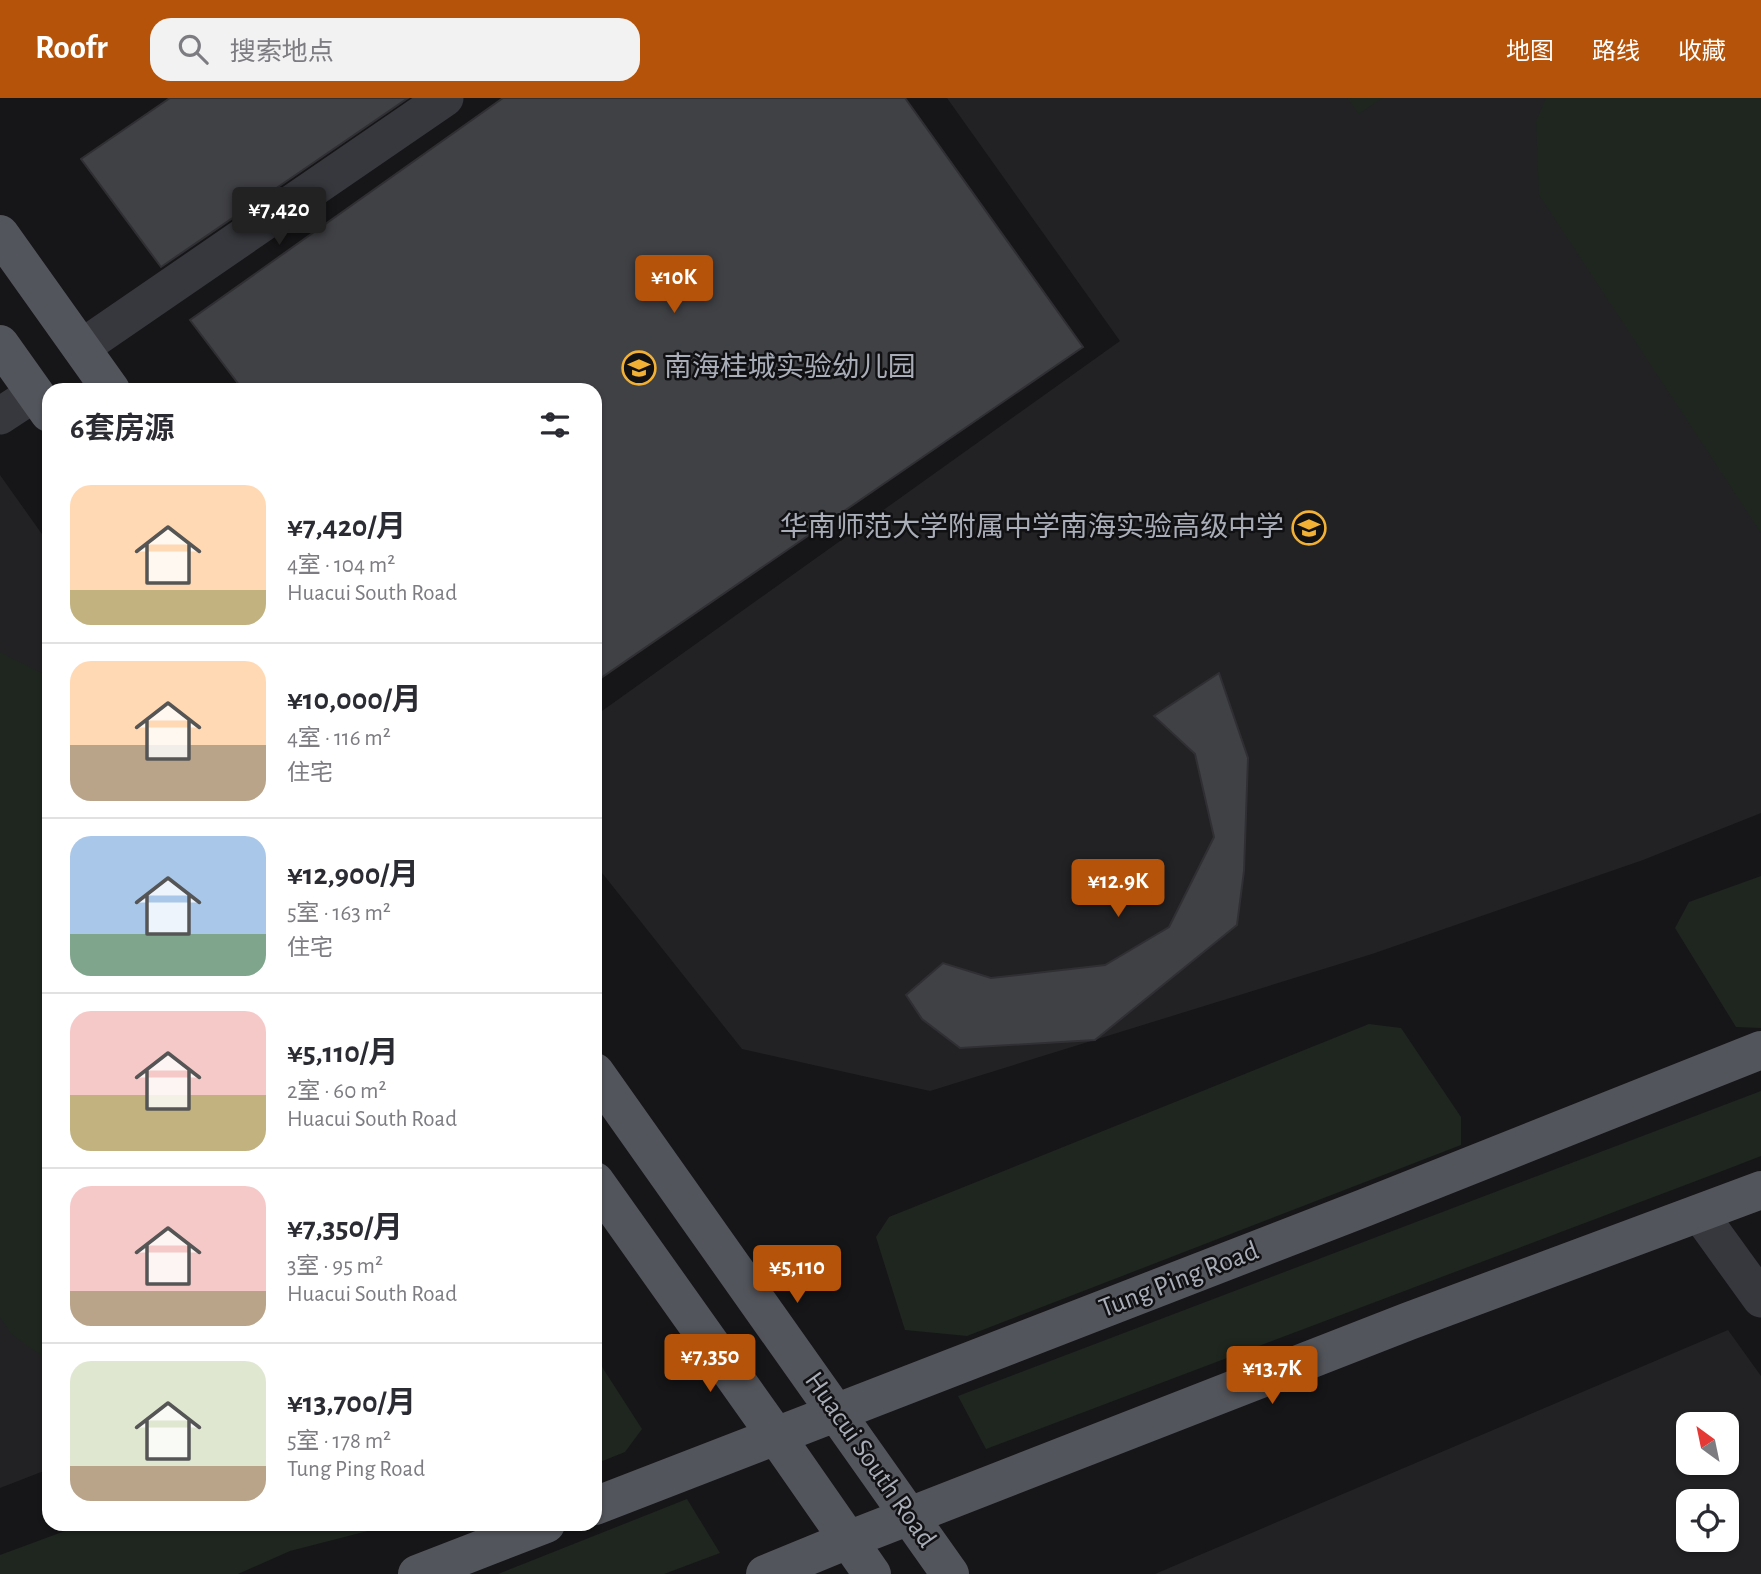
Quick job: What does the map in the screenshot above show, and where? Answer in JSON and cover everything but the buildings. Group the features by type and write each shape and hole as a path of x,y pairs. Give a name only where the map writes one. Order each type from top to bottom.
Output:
{"main road":[{"path":"0,234 106,383"},
{"path":"0,344 42,403"},
{"name":"Tung Ping Road","path":"602,1503 1351,1213 1761,1050"},
{"name":"Huacui South Road","path":"602,1082 950,1574"},
{"path":"765,1574 1409,1321 1761,1190"},
{"path":"602,1191 872,1574"},
{"path":"417,1574 529,1531"}],"street":[{"path":"81,348 445,98"},
{"path":"0,416 42,403"},
{"path":"1699,1213 1761,1299"}],"shaded area":[{"name":"华南师范大学附属中学南海实验高级中学","path":"947,98 1761,98 1761,813 1643,860 1372,954 930,1091 742,1049 602,873 602,711 1120,341"},
{"path":"1347,98 1382,98 1359,114"},
{"path":"1546,98 1761,98 1761,533 1539,195 1536,121"},
{"path":"0,475 42,534 42,1472 0,1488"},
{"path":"0,652 42,673 42,1356 11,1334 0,1317"},
{"path":"1761,876 1761,1028 1736,1027 1675,928 1689,902"},
{"path":"1369,1024 1401,1028 1461,1117 1461,1145 967,1336 905,1330 876,1237 889,1217"},
{"path":"1761,1091 1761,1156 1725,1170 986,1449 958,1396"},
{"path":"1728,1330 1761,1376 1761,1574 1155,1574"},
{"path":"602,1367 642,1429 625,1452 602,1461"},
{"path":"687,1499 720,1553 664,1574 498,1574"},
{"path":"65,1531 368,1531 290,1551 238,1574 0,1574 0,1555"}],"place":[{"name":"南海桂城实验幼儿园","path":"639,368"},
{"name":"华南师范大学附属中学南海实验高级中学","path":"1309,528"}]}
